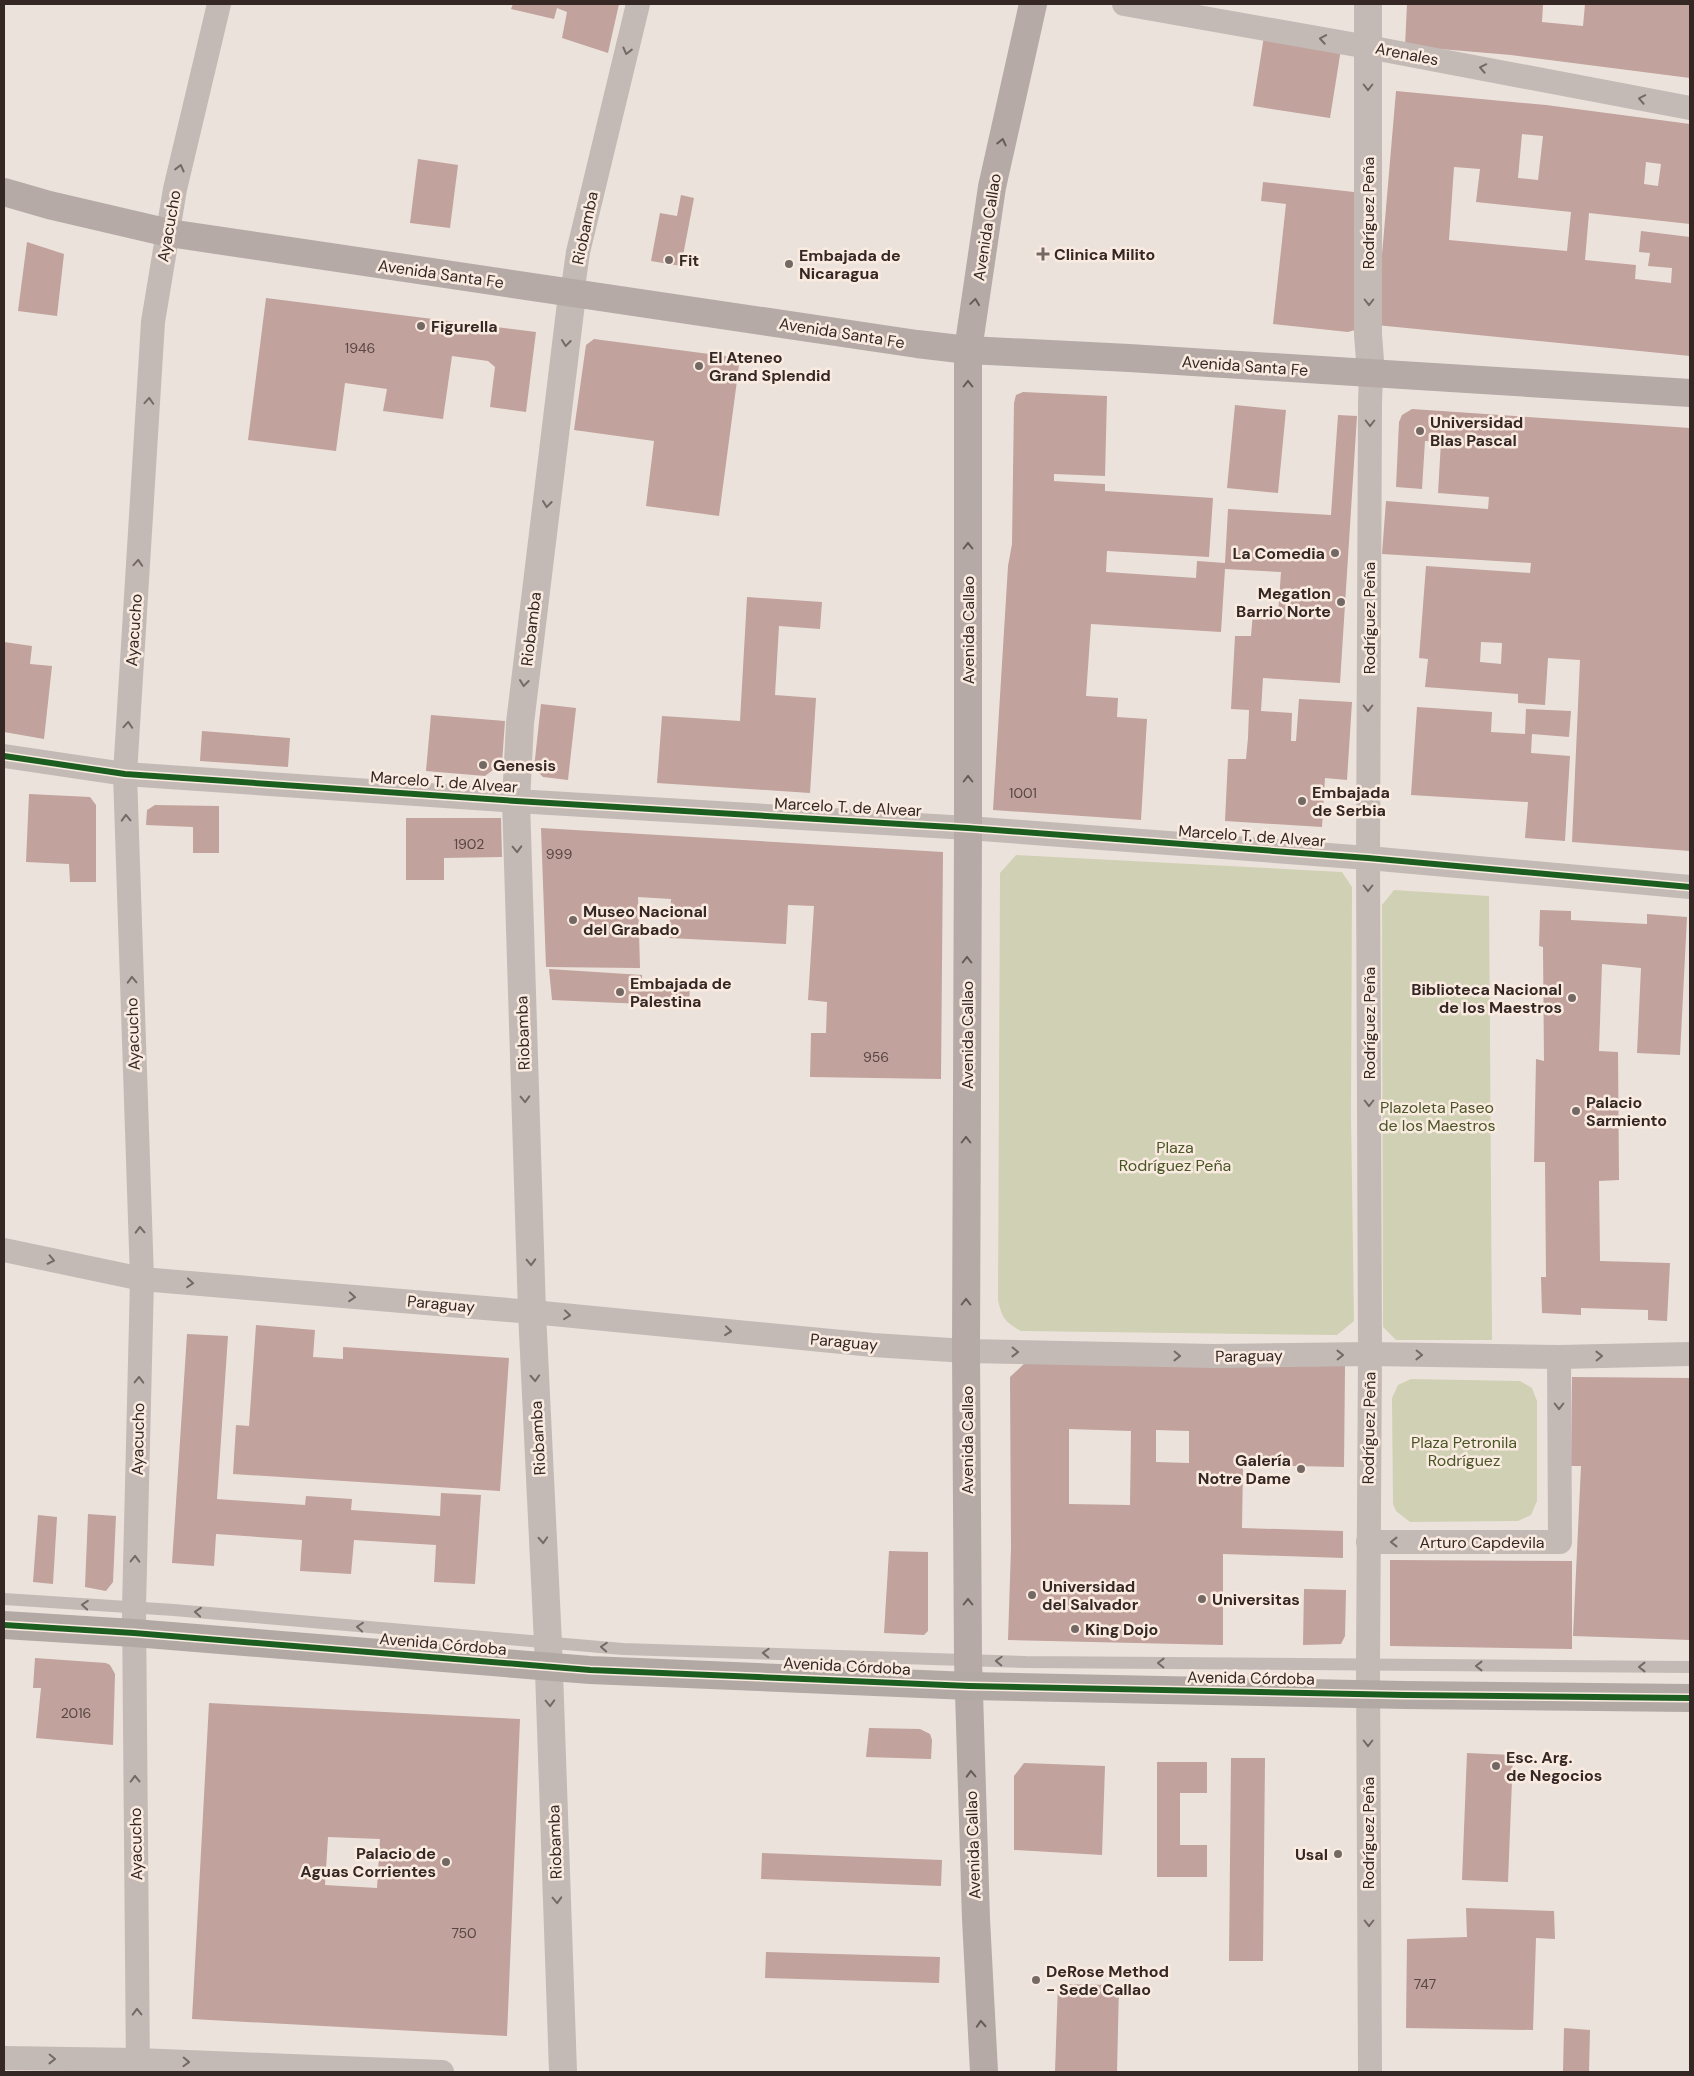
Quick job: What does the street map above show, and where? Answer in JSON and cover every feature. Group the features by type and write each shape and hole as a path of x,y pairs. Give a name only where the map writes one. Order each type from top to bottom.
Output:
{"main road":[{"name":"Avenida Callao","path":"984,2072 976,1919 968,1673 966,1351 968,350 992,187 1033,4"},
{"name":"Avenida Santa Fe","path":"4,192 169,234 907,343 968,350 1129,358 1690,393"},
{"name":"Avenida Córdoba","path":"4,1625 134,1620 548,1655 590,1670 968,1673 1368,1694 1690,1698"}],"street":[{"name":"Ayacucho","path":"138,2066 134,1620 142,1279 124,774 153,322 175,189 219,4"},
{"name":"Riobamba","path":"562,2072 548,1655 532,1312 516,801 520,723 578,252 638,4"},
{"name":"Arenales","path":"1124,4 1368,47 1690,108"},
{"name":"Rodríguez Peña","path":"1368,4 1368,334 1372,374 1370,404 1368,858 1370,2072"},
{"name":"Marcelo T. de Alvear","path":"4,756 124,774 516,801 968,828 1368,858 1690,887"},
{"name":"Paraguay","path":"4,1250 142,1279 532,1312 873,1345 966,1351 1214,1356 1370,1354 1559,1357 1690,1354"},
{"name":"Arturo Capdevila","path":"1368,1542 1560,1542 1559,1357"},
{"path":"4,2058 138,2066 442,2072"}],"lane":[{"name":"Avenida Córdoba","path":"4,1599 134,1620"},
{"name":"Avenida Córdoba","path":"968,1673 1368,1665 1690,1667"}],"green space":[{"name":"Plaza Rodríguez Peña","path":"1016,855 1342,872 1352,887 1351,1115 1354,1321 1337,1335 1021,1331 1005,1319 998,1300 1000,873"},
{"name":"Plazoleta Paseo de los Maestros","path":"1394,890 1489,896 1492,1340 1396,1340 1383,1327 1382,905"},
{"name":"Plaza Petronila Rodríguez","path":"1411,1379 1520,1381 1532,1388 1537,1401 1537,1501 1531,1515 1518,1521 1410,1522 1396,1511 1393,1504 1392,1398 1398,1385"}],"building":[{"path":"513,4 619,4 608,53 562,38 567,12 557,8 554,19 511,9"},
{"path":"1407,4 1543,4 1542,22 1583,26 1585,4 1690,4 1690,78 1511,55 1405,46"},
{"path":"1264,36 1341,49 1330,118 1253,106"},
{"path":"1396,91 1546,105 1690,124 1690,224 1589,213 1585,260 1636,265 1635,279 1671,283 1672,268 1648,266 1650,253 1639,252 1641,231 1690,237 1690,356 1376,325","holes":["1522,134 1543,136 1538,180 1518,178","1646,162 1661,164 1658,186 1644,184","1454,167 1480,169 1476,202 1571,212 1567,251 1449,240"]},
{"path":"418,159 458,165 450,228 410,223"},
{"path":"1263,182 1372,194 1355,330 1348,332 1273,324 1286,204 1261,201"},
{"path":"681,195 694,198 681,266 651,261 660,213 677,216"},
{"path":"27,242 64,254 57,316 18,311"},
{"path":"266,298 536,332 526,412 490,407 495,367 488,361 452,356 443,419 383,411 387,389 345,383 336,451 248,440"},
{"path":"594,339 740,358 719,516 646,506 654,441 574,430 586,345"},
{"path":"1023,392 1107,396 1105,476 1054,474 1054,481 1105,484 1105,491 1213,498 1209,557 1107,551 1106,572 1196,578 1197,561 1225,563 1228,509 1331,515 1338,415 1357,416 1340,683 1263,678 1261,711 1292,713 1291,741 1296,741 1299,699 1352,702 1347,780 1325,778 1322,827 1225,821 1228,759 1246,759 1248,738 1249,710 1231,709 1235,636 1251,636 1253,613 1278,614 1281,572 1225,569 1221,632 1091,624 1086,696 1118,698 1117,717 1147,719 1141,820 993,810 1008,566 1012,544 1014,403 1016,395"},
{"path":"1235,405 1286,410 1278,493 1227,488"},
{"path":"1412,409 1690,428 1690,851 1572,842 1580,660 1548,658 1545,705 1518,703 1518,694 1425,687 1428,659 1419,658 1426,566 1530,573 1531,563 1382,554 1386,501 1488,509 1489,497 1438,493 1441,442 1425,441 1422,489 1396,487 1399,422 1402,415","holes":["1481,642 1502,643 1501,664 1480,662"]},
{"path":"747,597 822,602 820,629 779,626 775,695 816,698 810,793 657,783 662,716 740,721"},
{"path":"4,642 32,646 30,664 52,666 44,739 4,732"},
{"path":"541,704 576,708 568,780 543,777 534,768"},
{"path":"1417,707 1492,712 1491,732 1525,734 1526,709 1571,711 1569,737 1532,734 1531,753 1570,756 1565,841 1525,838 1528,802 1411,795"},
{"path":"431,715 505,721 502,763 485,776 426,771"},
{"path":"202,731 290,738 288,767 200,761"},
{"path":"29,794 90,797 96,805 96,882 70,882 69,864 26,862"},
{"path":"155,805 219,806 219,853 193,853 193,827 146,825 147,810"},
{"path":"406,818 501,818 502,857 444,858 444,880 406,880"},
{"path":"541,828 943,852 941,1079 810,1077 811,1033 826,1033 827,1002 808,1000 814,906 788,905 786,944 669,938 671,899 638,897 640,968 546,967"},
{"name":"Palacio Sarmiento","path":"1540,910 1571,911 1571,920 1647,924 1647,914 1687,917 1680,1055 1637,1053 1641,968 1602,964 1599,1051 1618,1052 1619,1180 1599,1181 1600,1261 1670,1263 1667,1321 1648,1320 1648,1310 1581,1308 1581,1315 1542,1313 1541,1277 1546,1277 1545,1162 1534,1162 1536,1059 1544,1061 1543,947 1539,946"},
{"name":"Embajada de Palestina","path":"549,969 642,975 642,982 690,983 689,1006 552,1000"},
{"path":"256,1325 315,1330 313,1357 343,1359 343,1347 509,1358 500,1491 233,1474 236,1425 249,1426"},
{"path":"187,1334 228,1336 217,1499 305,1505 306,1496 352,1499 351,1510 440,1516 441,1493 481,1495 475,1584 434,1582 436,1545 354,1540 351,1574 300,1571 302,1540 216,1534 214,1566 172,1563"},
{"path":"1025,1363 1345,1366 1344,1467 1243,1465 1242,1528 1343,1531 1343,1558 1223,1554 1223,1645 1008,1640 1011,1548 1010,1377","holes":["1069,1429 1131,1431 1130,1505 1069,1504","1156,1430 1189,1431 1189,1463 1156,1462"]},
{"path":"1572,1377 1690,1378 1690,1640 1573,1636 1581,1466 1571,1466"},
{"path":"88,1514 116,1516 113,1582 106,1591 85,1587"},
{"path":"38,1515 57,1517 53,1584 33,1582"},
{"path":"889,1551 928,1552 928,1631 924,1635 884,1633"},
{"path":"1390,1560 1572,1561 1572,1649 1390,1646"},
{"path":"1304,1589 1346,1590 1345,1636 1341,1644 1303,1645"},
{"path":"35,1658 106,1663 110,1665 115,1674 113,1745 36,1738 41,1688 33,1688"},
{"name":"Palacio de Aguas Corrientes","path":"209,1703 520,1719 507,2036 192,2019","holes":["328,1837 380,1839 377,1888 325,1885"]},
{"path":"869,1728 920,1729 930,1734 932,1740 931,1759 866,1757"},
{"path":"1467,1753 1513,1755 1508,1882 1462,1880"},
{"path":"1231,1758 1265,1758 1263,1961 1229,1961"},
{"path":"1157,1762 1207,1762 1207,1793 1180,1793 1180,1845 1207,1845 1207,1877 1157,1877"},
{"path":"1024,1763 1105,1766 1102,1855 1014,1850 1014,1776"},
{"path":"762,1853 942,1860 941,1886 761,1879"},
{"path":"1466,1908 1554,1911 1555,1939 1536,1938 1533,2030 1406,2028 1407,1939 1467,1937"},
{"path":"766,1952 940,1957 939,1983 765,1978"},
{"path":"1058,1984 1119,1985 1117,2072 1055,2072"},
{"path":"1564,2028 1590,2030 1589,2072 1563,2072"}],"cycle path":[{"path":"4,756 125,774 516,801 968,828 1368,858 1690,887"},
{"path":"4,1625 134,1633 590,1670 969,1686 1405,1695 1690,1698"}],"place":[{"name":"Clinica Milito","path":"1043,254"},
{"name":"Fit","path":"669,260"},
{"name":"Embajada de Nicaragua","path":"789,264"},
{"name":"Figurella","path":"421,326"},
{"name":"El Ateneo Grand Splendid","path":"699,366"},
{"name":"Universidad Blas Pascal","path":"1420,431"},
{"name":"La Comedia","path":"1335,553"},
{"name":"Megatlon Barrio Norte","path":"1341,602"},
{"name":"Genesis","path":"483,765"},
{"name":"Embajada de Serbia","path":"1302,801"},
{"name":"Museo Nacional del Grabado","path":"573,920"},
{"name":"Embajada de Palestina","path":"620,992"},
{"name":"Biblioteca Nacional de los Maestros","path":"1572,998"},
{"name":"Palacio Sarmiento","path":"1576,1111"},
{"name":"Galería Notre Dame","path":"1301,1469"},
{"name":"Universidad del Salvador","path":"1032,1595"},
{"name":"Universitas","path":"1202,1599"},
{"name":"King Dojo","path":"1075,1629"},
{"name":"Esc. Arg. de Negocios","path":"1496,1766"},
{"name":"Usal","path":"1338,1854"},
{"name":"Palacio de Aguas Corrientes","path":"446,1862"},
{"name":"DeRose Method - Sede Callao","path":"1036,1980"}]}
